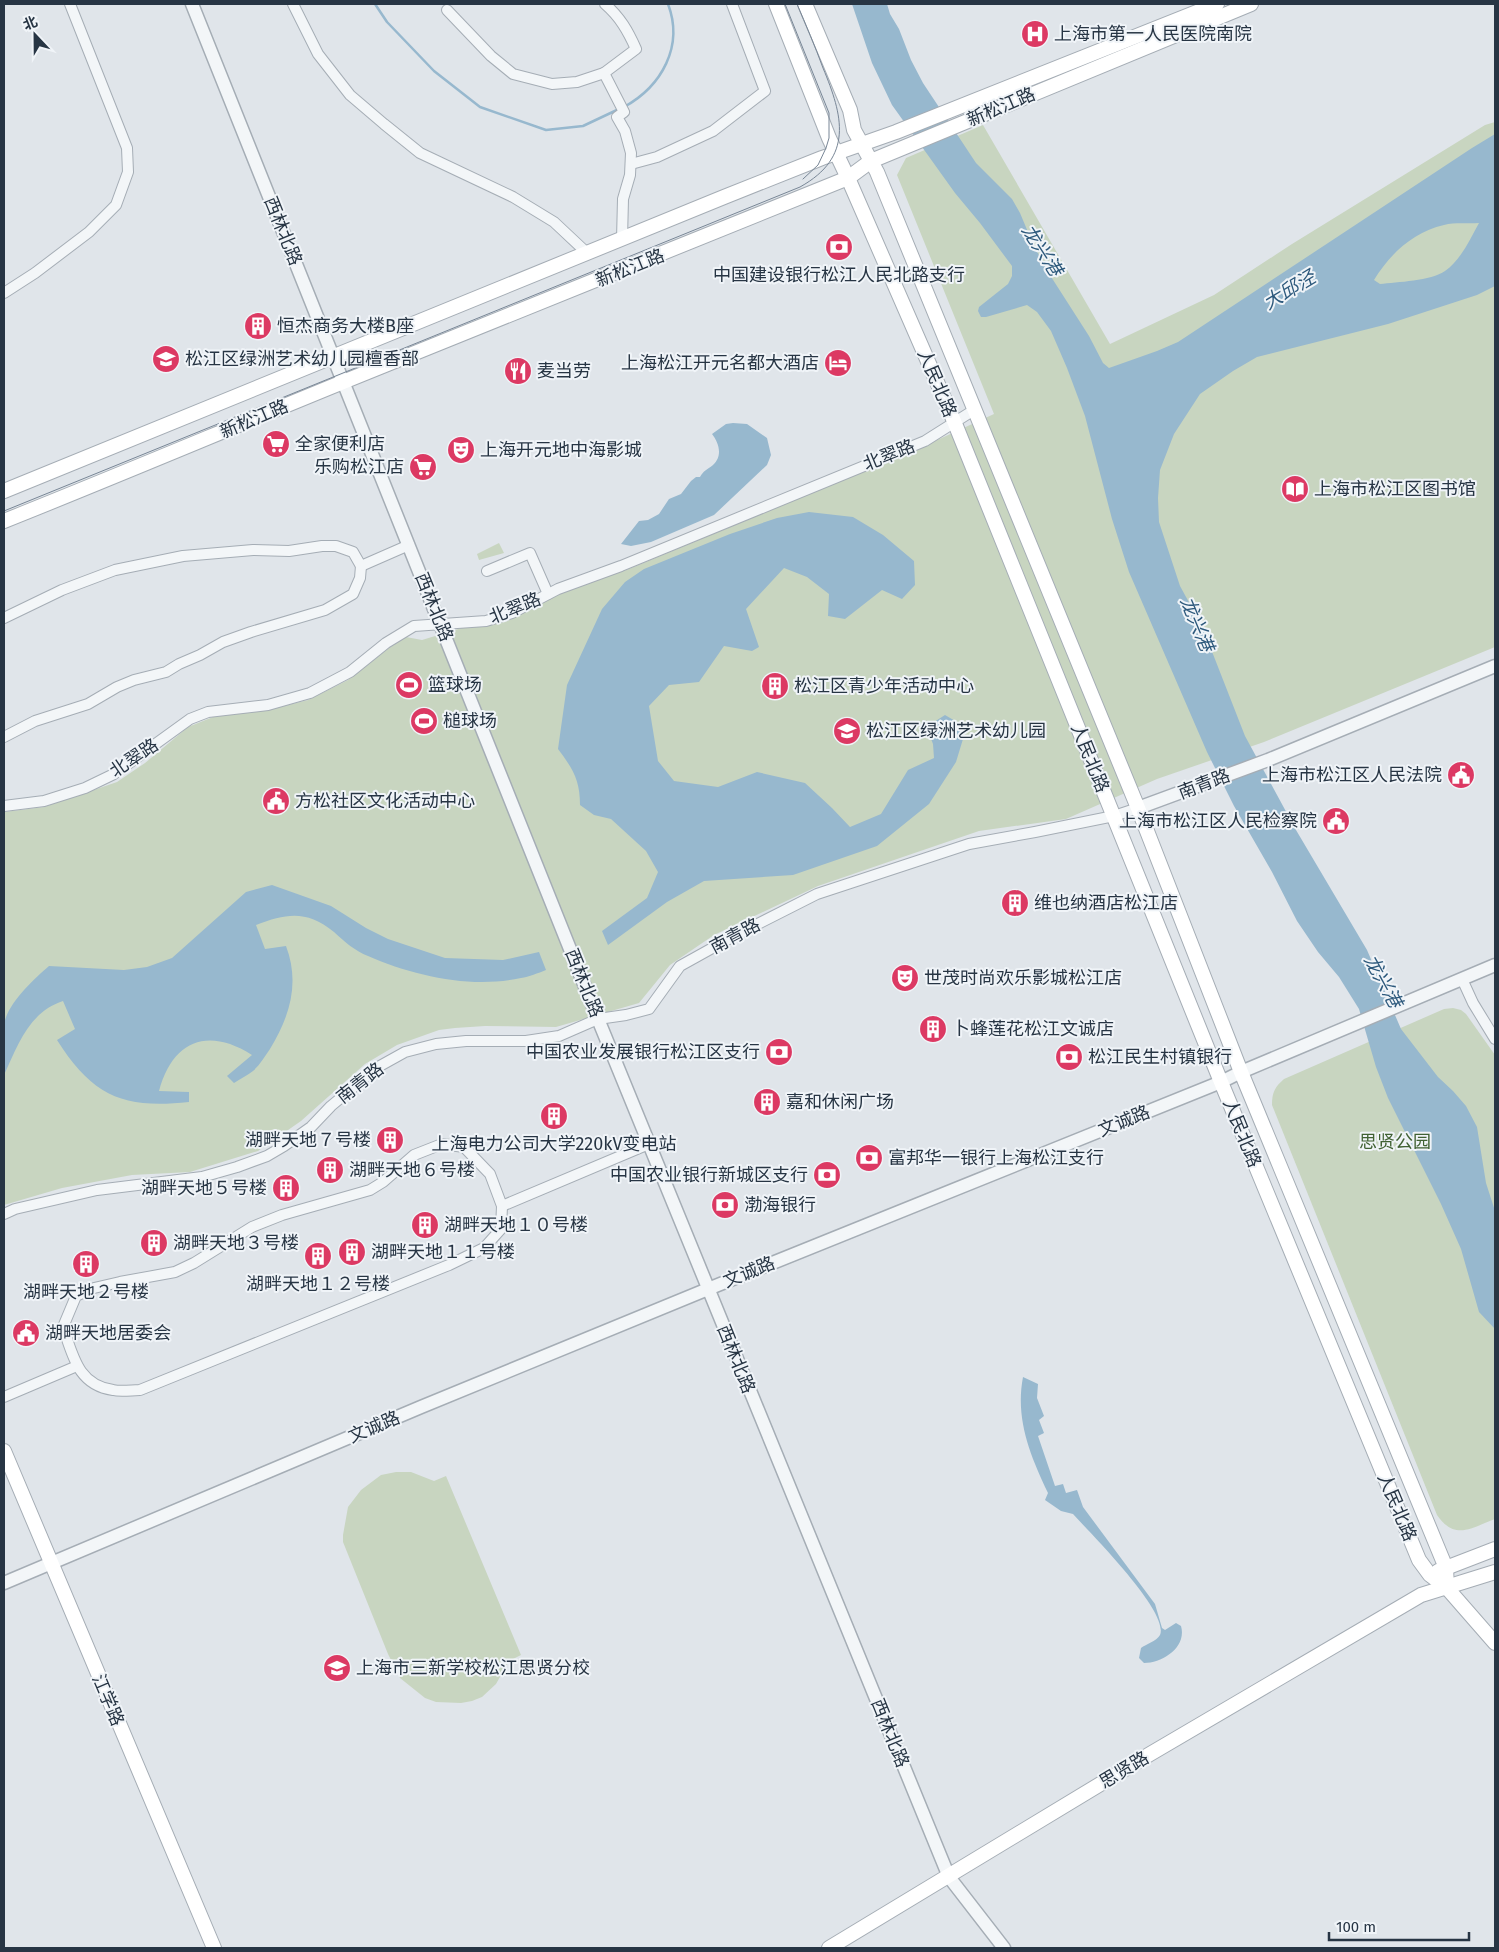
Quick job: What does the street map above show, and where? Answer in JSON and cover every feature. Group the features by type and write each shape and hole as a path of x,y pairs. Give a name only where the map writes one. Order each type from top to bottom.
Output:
{"main road":[{"name":"人民北路","path":"776,4 836,153 954,421 1221,1082 1418,1560 1430,1575 1447,1588 1495,1643"},
{"name":"人民北路","path":"805,4 850,110 854,130 871,162 1138,808 1241,1072 1446,1568 1447,1588"},
{"name":"新松江路","path":"4,491 836,153 907,128 1217,4"},
{"name":"新松江路","path":"4,521 115,478 343,382 848,178 871,162 914,143 1250,4"},
{"name":"江学路","path":"4,1451 50,1564 214,1948"},
{"path":"1421,1595 1430,1575 1495,1549"},
{"name":"思贤路","path":"829,1948 1150,1754 1421,1595 1495,1572"}],"street":[{"path":"4,293 35,273 89,232 116,205 128,172 127,148 70,4"},
{"name":"西林北路","path":"192,4 598,1019 949,1877 1004,1948"},
{"path":"293,4 318,54 350,95 377,118 420,153 512,197 554,222 587,253"},
{"path":"447,10 491,56 514,74 552,84 577,82 604,73 636,49 628,31 614,12 605,4"},
{"path":"631,164 657,157 713,131 765,91 732,4"},
{"path":"604,73 622,108 617,117 631,153 630,175 623,199 622,239"},
{"name":"北翠路","path":"4,806 44,801 85,788 114,774 190,719 208,712 268,705 310,693 350,672 386,642 414,626 486,621 512,613 548,594 925,441 974,410"},
{"path":"361,566 409,545"},
{"path":"4,618 62,590 115,570 201,553 253,550 289,551 336,546 353,552 361,566 360,578 353,594 325,610 224,642 166,672 134,680 117,687 88,704 35,721 4,737"},
{"path":"487,571 530,553 548,594"},
{"name":"南青路","path":"4,1214 97,1190 202,1177 267,1156 311,1127 330,1106 378,1067 405,1052 436,1044 526,1041 559,1036 598,1019 626,1015 648,1009 680,966 816,894 970,844 1114,816 1138,808 1268,760 1495,666"},
{"name":"文诚路","path":"4,1583 708,1289 1221,1082 1495,965"},
{"path":"1462,979 1473,1004 1495,1039"},
{"path":"442,1144 464,1147 490,1174 502,1206 501,1229 484,1248 449,1265 140,1390 113,1390 89,1381 77,1366 64,1327 76,1296 94,1288 175,1272 194,1263 252,1227 282,1215 370,1190 414,1155 442,1144"},
{"path":"502,1206 649,1144"},
{"path":"4,1396 77,1366"}],"green space":[{"path":"1495,122 1495,647 1264,742 1157,779 1066,819 979,831 818,886 714,935 670,965 639,1003 556,1027 485,1026 455,1028 439,1030 397,1045 365,1064 301,1121 258,1151 190,1172 132,1175 62,1188 4,1205 4,812 44,807 117,782 145,763 188,727 213,717 268,710 308,700 348,680 406,637 422,640 468,626 505,622 561,593 629,569 911,452 994,414 897,175 906,158 983,125 1110,344 1214,295 1292,244 1485,125"},
{"path":"499,543 504,553 479,560 477,554"},
{"name":"思贤公园","path":"1453,1008 1461,1010 1466,1014 1495,1055 1495,1519 1464,1530 1450,1528 1437,1515 1272,1105 1275,1090 1284,1079 1444,1009"},
{"path":"411,1472 434,1481 446,1476 521,1655 509,1661 496,1684 482,1697 472,1701 461,1703 436,1702 425,1698 400,1678 388,1654 343,1542 348,1507 361,1490 381,1475"}],"water":[{"path":"852,4 887,4 923,83 976,163 1012,199 1048,272 1089,336 1103,363 1109,368 1178,342 1495,134 1495,286 1477,295 1388,324 1257,357 1233,371 1200,394 1174,434 1160,470 1158,498 1159,522 1180,586 1202,626 1245,736 1296,830 1367,950 1401,1029 1438,1077 1466,1106 1477,1127 1486,1183 1495,1211 1495,1329 1479,1312 1461,1249 1441,1204 1388,1098 1376,1067 1359,1009 1339,977 1318,952 1297,921 1272,872 1234,806 1207,752 1129,572 1112,519 1085,416 1051,331 1037,312 1027,305 981,317 978,311 979,307 1008,284 1012,276 1012,266 955,193 892,105 872,63","holes":["1479,223 1465,249 1445,271 1431,277 1414,280 1380,284 1374,280 1387,261 1403,245 1422,233 1444,225"]},
{"path":"726,424 747,424 767,438 771,455 767,465 714,515 651,542 631,546 621,544 639,521 648,520 659,514 669,499 681,494 691,481 696,477 700,477 713,465 718,458 719,449 717,441 712,434"},
{"path":"809,512 853,517 883,535 914,561 915,585 902,599 882,590 845,619 828,616 829,594 807,577 784,568 746,609 759,647 752,651 724,646 699,682 669,685 649,706 658,761 674,781 718,787 757,772 805,783 850,827 881,814 908,770 934,758 933,744 928,731 931,724 945,715 962,725 963,739 956,762 929,804 877,846 793,875 704,881 667,902 608,945 602,931 647,898 658,872 646,851 611,819 594,815 580,805 579,789 575,775 558,749 567,685 602,609 625,582 644,569 730,534 777,518"},
{"path":"272,885 331,906 366,928 388,939 445,958 503,960 539,952 546,970 527,977 482,982 443,979 423,975 363,954 315,920 306,917 287,916 256,925 265,949 286,946 292,973 291,999 288,1012 277,1037 260,1063 253,1071 234,1083 227,1076 252,1055 236,1046 207,1041 194,1043 173,1060 165,1074 159,1091 189,1092 189,1102 146,1103 112,1095 97,1087 84,1075 57,1040 75,1029 63,1001 51,1006 33,1021 20,1041 4,1075 3,1036 6,1016 22,992 49,966 124,970 147,967 172,958 246,892"},
{"path":"1023,1377 1038,1384 1037,1398 1044,1416 1039,1420 1044,1433 1038,1436 1055,1486 1063,1484 1066,1493 1077,1490 1083,1507 1155,1604 1162,1628 1165,1630 1176,1623 1181,1626 1182,1634 1180,1641 1177,1647 1166,1657 1144,1663 1139,1658 1141,1648 1160,1635 1160,1624 1153,1609 1141,1591 1110,1554 1073,1514 1061,1511 1045,1500 1048,1493 1030,1451 1023,1422 1021,1392"}],"waterway":[{"path":"375,4 387,22 434,71 480,107 546,130 583,126 619,109"},
{"path":"624,107 649,88 659,76 666,63 671,50 673,35 668,4"}],"tram line":[{"path":"785,4 829,113 829,138 826,148 818,165 803,179"},
{"path":"4,511 800,187 817,175 829,162 836,149 839,119 830,86 797,4"}],"place":[{"name":"上海市第一人民医院南院","path":"1035,34"},
{"name":"中国建设银行松江人民北路支行","path":"839,247"},
{"name":"恒杰商务大楼B座","path":"258,326"},
{"name":"松江区绿洲艺术幼儿园檀香部","path":"166,359"},
{"name":"上海松江开元名都大酒店","path":"838,363"},
{"name":"麦当劳","path":"518,371"},
{"name":"全家便利店","path":"276,444"},
{"name":"上海开元地中海影城","path":"461,450"},
{"name":"乐购松江店","path":"423,467"},
{"name":"上海市松江区图书馆","path":"1295,489"},
{"name":"篮球场","path":"409,685"},
{"name":"松江区青少年活动中心","path":"775,686"},
{"name":"槌球场","path":"424,721"},
{"name":"松江区绿洲艺术幼儿园","path":"847,731"},
{"name":"上海市松江区人民法院","path":"1461,775"},
{"name":"方松社区文化活动中心","path":"276,801"},
{"name":"上海市松江区人民检察院","path":"1336,821"},
{"name":"维也纳酒店松江店","path":"1015,903"},
{"name":"世茂时尚欢乐影城松江店","path":"905,978"},
{"name":"卜蜂莲花松江文诚店","path":"933,1029"},
{"name":"中国农业发展银行松江区支行","path":"779,1052"},
{"name":"松江民生村镇银行","path":"1069,1057"},
{"name":"嘉和休闲广场","path":"767,1102"},
{"name":"上海电力公司大学220kV变电站","path":"554,1116"},
{"name":"湖畔天地７号楼","path":"390,1140"},
{"name":"富邦华一银行上海松江支行","path":"869,1158"},
{"name":"湖畔天地６号楼","path":"330,1170"},
{"name":"中国农业银行新城区支行","path":"827,1175"},
{"name":"湖畔天地５号楼","path":"286,1188"},
{"name":"渤海银行","path":"725,1205"},
{"name":"湖畔天地１０号楼","path":"425,1225"},
{"name":"湖畔天地３号楼","path":"154,1243"},
{"name":"湖畔天地１１号楼","path":"352,1252"},
{"name":"湖畔天地１２号楼","path":"318,1256"},
{"name":"湖畔天地２号楼","path":"86,1264"},
{"name":"湖畔天地居委会","path":"26,1333"},
{"name":"上海市三新学校松江思贤分校","path":"337,1668"}],"water label":[{"name":"龙兴港","path":"1042,250"},
{"name":"大邱泾","path":"1289,290"},
{"name":"龙兴港","path":"1197,624"},
{"name":"龙兴港","path":"1383,981"}]}
